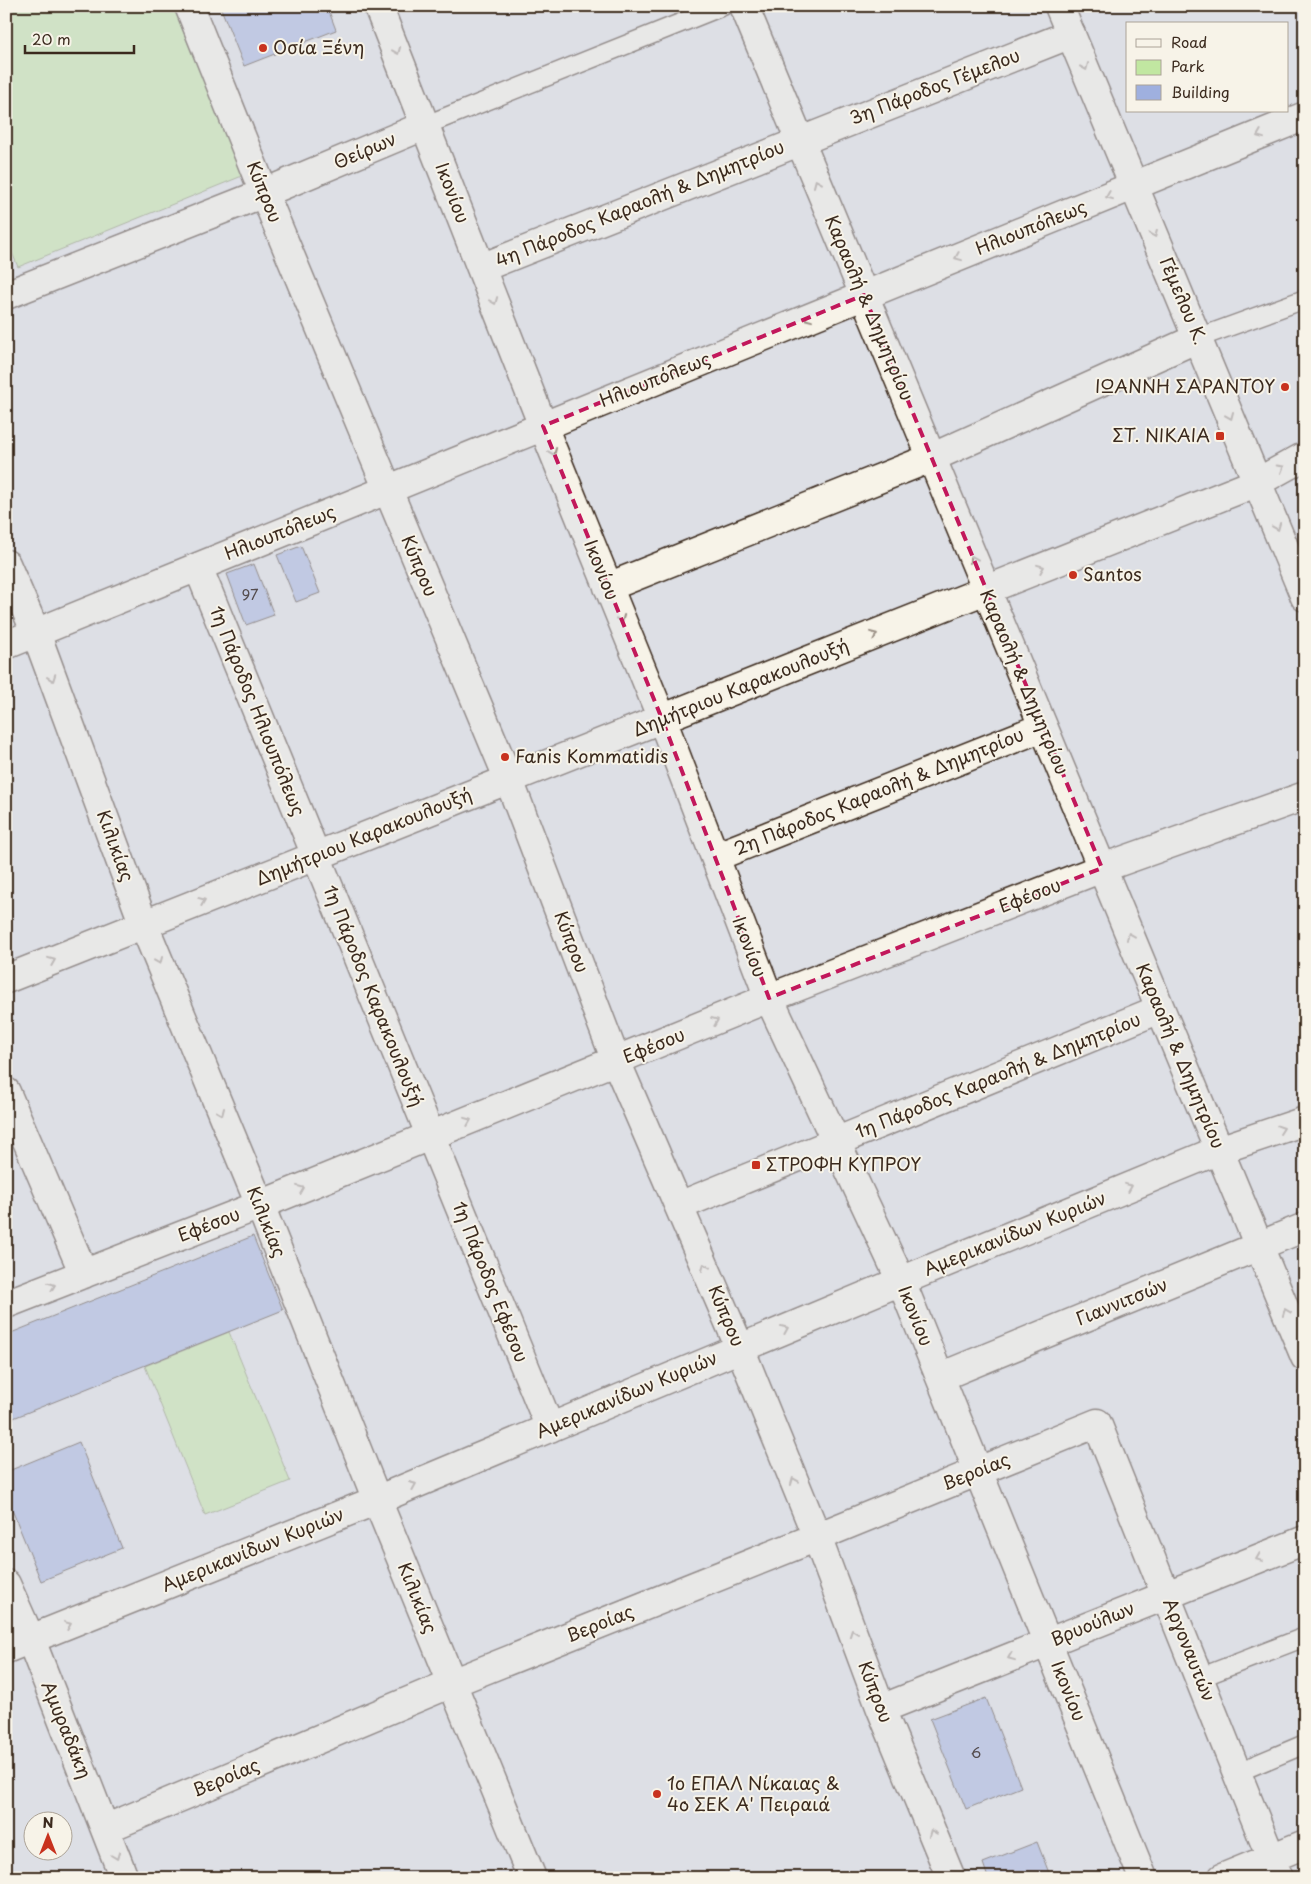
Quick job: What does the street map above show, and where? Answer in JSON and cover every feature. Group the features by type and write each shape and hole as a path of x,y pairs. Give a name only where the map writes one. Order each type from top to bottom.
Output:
{"street":[{"name":"Κύπρου","path":"189,6 386,490 509,780 616,1061 740,1348 817,1537 881,1709 951,1878"},
{"name":"Ικονίου","path":"378,6 543,426 662,719 769,998 901,1280 1143,1878"},
{"name":"Καραολή & Δημητρίου","path":"744,6 1305,1357"},
{"name":"Γέμελου Κ.","path":"1059,6 1305,597"},
{"name":"3η Πάροδος Γέμελου","path":"799,140 1071,34"},
{"name":"Ηλιουπόλεως","path":"6,644 1305,116"},
{"name":"Θείρων","path":"6,295 264,193 426,125"},
{"name":"4η Πάροδος Καραολή & Δημητρίου","path":"481,268 799,140"},
{"path":"608,587 931,458 1198,338"},
{"name":"Δημήτριου Καρακουλουξή","path":"6,980 1258,482 1305,456"},
{"name":"Κιλικίας","path":"6,564 36,633 144,924 532,1878"},
{"name":"1η Πάροδος Ηλιουπόλεως","path":"198,567 316,856"},
{"name":"2η Πάροδος Καραολή & Δημητρίου","path":"715,857 1043,727"},
{"name":"Εφέσου","path":"6,1304 260,1206 769,998 1102,868 1305,796"},
{"name":"1η Πάροδος Καρακουλουξή","path":"316,856 430,1136"},
{"name":"1η Πάροδος Καραολή & Δημητρίου","path":"679,1206 1160,1009"},
{"path":"6,1092 84,1274"},
{"name":"Αμερικανίδων Κυριών","path":"18,1644 377,1500 901,1280 1219,1150 1305,1121"},
{"name":"1η Πάροδος Εφέσου","path":"430,1136 550,1428"},
{"name":"Γιαννιτσών","path":"940,1377 1305,1227"},
{"name":"Βεροίας","path":"106,1829 452,1683 1097,1423"},
{"name":"Αργοναυτών","path":"1097,1423 1275,1868"},
{"name":"Βρυούλων","path":"881,1709 1305,1540"},
{"name":"Αμυραδάκη","path":"6,1584 18,1644 106,1829 124,1878"},
{"path":"1222,1878 1275,1868 1305,1844"}],"lane":[{"name":"Θείρων","path":"426,125 723,6"},
{"path":"1198,338 1305,299"},
{"path":"1199,1678 1305,1637"},
{"path":"1238,1772 1305,1744"}],"highlighted area":[{"path":"864,295 1102,868 769,998 662,719 543,426"}],"green space":[{"path":"6,6 173,6 242,176 18,267 6,238"},
{"path":"229,1332 290,1481 205,1515 145,1366"}],"building":[{"name":"Οσία Ξένη","path":"220,6 327,6 336,30 244,66"},
{"path":"301,546 320,593 296,602 277,555"},
{"path":"254,564 274,615 246,625 227,574"},
{"path":"253,1236 283,1310 6,1421 6,1335"},
{"path":"79,1442 122,1548 41,1581 6,1495 6,1472"},
{"path":"986,1698 1021,1787 966,1809 930,1719"},
{"path":"1037,1842 1051,1878 988,1878 983,1863"}],"place":[{"name":"Οσία Ξένη","path":"263,48"},
{"name":"ΙΩΆΝΝΗ ΣΑΡΑΝΤΟΥ","path":"1285,387"},
{"name":"ΣΤ. ΝΙΚΑΙΑ","path":"1220,436"},
{"name":"Santos","path":"1073,575"},
{"name":"Fanis Kommatidis","path":"505,757"},
{"name":"ΣΤΡΟΦΗ ΚΥΠΡΟΥ","path":"756,1165"},
{"name":"1ο ΕΠΑΛ Νίκαιας & 4ο ΣΕΚ Α' Πειραιά","path":"657,1794"}]}
